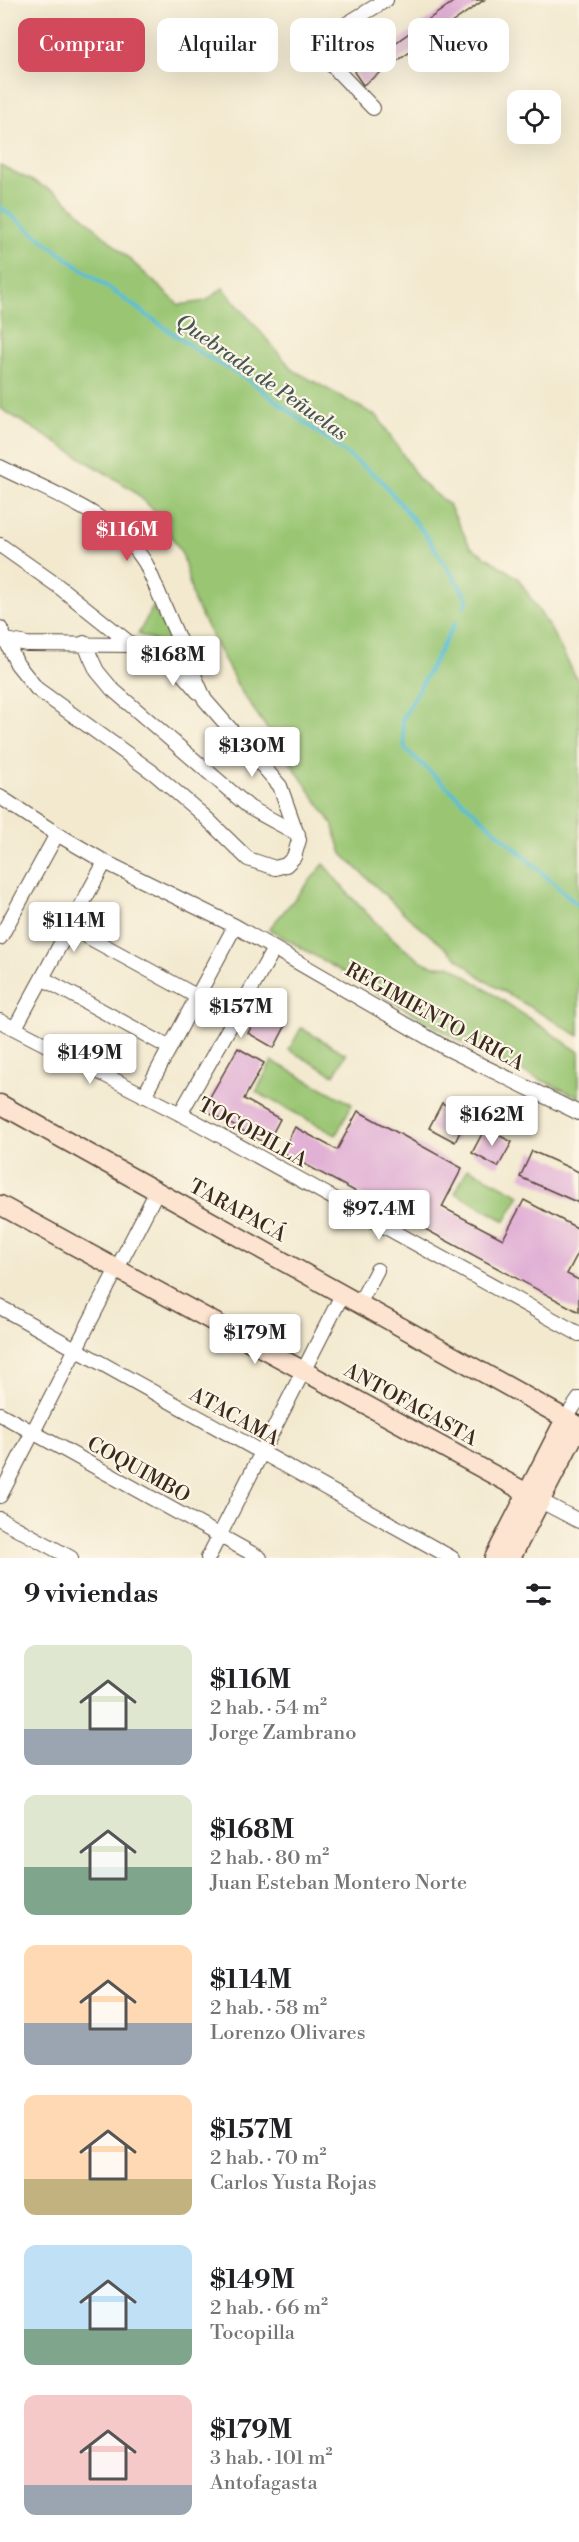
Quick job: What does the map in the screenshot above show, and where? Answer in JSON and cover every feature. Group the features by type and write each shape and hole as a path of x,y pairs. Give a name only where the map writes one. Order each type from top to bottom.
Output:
{"main road":[{"name":"TARAPACÁ","path":"0,1104 572,1422"},
{"name":"ANTOFAGASTA","path":"0,1205 534,1497"},
{"path":"511,1558 534,1497 572,1422"},
{"path":"494,1558 534,1497"}],"street":[{"path":"356,18 386,0"},
{"path":"338,72 373,108"},
{"path":"0,467 102,519 127,538 146,564 205,700"},
{"path":"0,545 58,586 132,645"},
{"path":"3,634 27,644 132,645 164,653 280,786 298,834 298,846 294,857 286,865 275,868 255,862 242,854 204,816 163,781 37,689 17,664 3,634"},
{"path":"84,643 96,671 112,688 250,808 298,834"},
{"path":"164,653 181,643"},
{"name":"REGIMIENTO ARICA","path":"2,805 105,862 235,926 446,1047 579,1113"},
{"path":"0,938 57,834"},
{"path":"15,1028 105,862"},
{"path":"144,1096 235,926"},
{"path":"70,927 198,997"},
{"path":"180,1114 273,949"},
{"path":"42,978 170,1048"},
{"name":"TOCOPILLA","path":"0,1021 180,1114 579,1334"},
{"path":"0,1496 157,1191"},
{"path":"359,1304 377,1270"},
{"path":"208,1558 342,1294"},
{"name":"ATACAMA","path":"0,1307 452,1558"},
{"path":"572,1422 579,1399"},
{"name":"COQUIMBO","path":"0,1414 260,1558"},
{"name":"ANTOFAGASTA","path":"534,1497 579,1521"},
{"path":"0,1519 71,1558"}],"green space":[{"name":"Quebrada de Peñuelas","path":"0,165 59,194 179,305 206,301 223,288 293,370 378,417 420,481 449,505 470,546 518,578 551,630 579,683 579,1036 484,980 408,917 342,854 332,823 239,688 194,602 183,556 159,515 130,488 0,408"},
{"path":"153,607 170,639 163,644 138,634"},
{"path":"324,864 373,919 417,958 434,966 450,965 579,1052 579,1097 479,1052 269,929"},
{"path":"301,1028 346,1054 334,1075 289,1050"},
{"path":"272,1061 352,1104 336,1135 256,1092"},
{"path":"468,1168 520,1195 505,1221 455,1193"}],"building":[{"path":"456,0 484,0 458,18 430,18"},
{"path":"408,34 408,53 396,62 396,42"},
{"path":"354,72 382,72 363,85"},
{"path":"261,1008 287,1023 274,1048 248,1033"},
{"path":"238,1048 264,1063 244,1099 280,1119 267,1144 203,1109"},
{"path":"442,1103 468,1116 455,1142 429,1128"},
{"path":"358,1111 462,1168 442,1207 503,1239 524,1200 579,1229 579,1251 567,1274 579,1280 579,1312 282,1152 295,1127 337,1150"},
{"path":"485,1128 512,1142 498,1167 472,1153"},
{"path":"532,1151 579,1172 579,1203 520,1177"}],"waterway":[{"name":"Quebrada de Peñuelas","path":"0,207 72,262 202,354 247,379 380,479 425,534 468,599 464,606"},
{"name":"Quebrada de Peñuelas","path":"455,623 402,720 405,749 579,906"}]}
